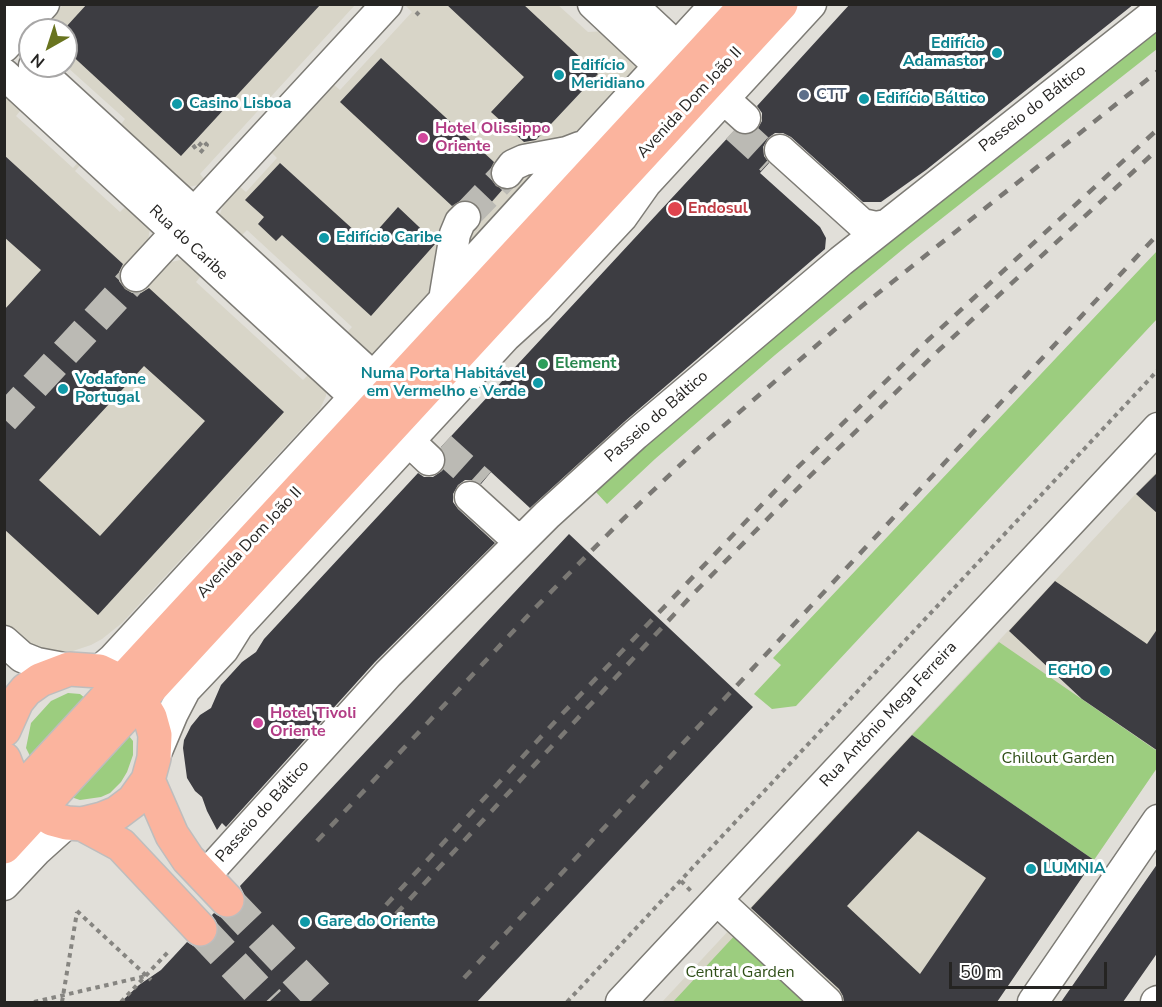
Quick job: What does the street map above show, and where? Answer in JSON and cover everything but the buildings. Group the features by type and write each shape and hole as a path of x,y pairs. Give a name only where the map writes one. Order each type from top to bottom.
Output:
{"main road":[{"name":"Avenida Dom João II","path":"590,193 747,4"},
{"name":"Avenida Dom João II","path":"107,681 201,634 504,286 590,193 780,4"},
{"name":"Avenida Dom João II","path":"4,847 21,804 107,681 504,286"},
{"path":"4,730 17,701 26,690 40,680 107,681 150,717 155,735 151,769 133,801 117,813 102,819 74,824"},
{"path":"4,759 21,804 52,819 74,824 121,845 200,929"},
{"path":"151,769 172,835 188,859 227,900"}],"street":[{"path":"13,4 18,58"},
{"path":"37,18 44,4"},
{"path":"136,276 387,4"},
{"path":"593,4 668,56"},
{"path":"631,4 668,56"},
{"name":"Avenida Dom João II","path":"107,681 113,659 444,300 493,239 556,171 588,143 716,4"},
{"name":"Avenida Dom João II","path":"151,769 172,713 185,690 223,650 238,626 425,444 505,337 538,307 622,217 646,183 730,114 811,4"},
{"name":"Passeio do Báltico","path":"205,876 388,675 527,536 634,435 841,261 1158,11"},
{"name":"Rua do Caribe","path":"38,78 185,223 364,387"},
{"path":"507,173 513,165 524,160 567,153 588,143 590,193"},
{"path":"841,261 847,246 843,228 775,155 862,224 869,227 886,225"},
{"name":"Avenida Dom João II","path":"590,193 646,183"},
{"path":"444,300 449,281 454,234 465,217"},
{"path":"504,286 505,337"},
{"name":"Avenida Dom João II","path":"444,300 504,286"},
{"name":"Rua António Mega Ferreira","path":"623,1002 1158,428"},
{"path":"475,490 526,523 527,536"},
{"path":"201,634 238,626"},
{"path":"4,641 22,657 37,663 107,681"},
{"path":"1033,1002 1158,820"},
{"path":"4,885 37,850 74,824"},
{"path":"717,900 827,1002"}],"path":[{"path":"193,146 196,149 203,141 207,145 198,154"},
{"path":"567,1002 1157,370"},
{"path":"62,1002 77,911 151,980"},
{"path":"121,1002 169,951"},
{"path":"34,1002 146,976"}],"shaded area":[{"name":"Casino Lisboa","path":"63,5 355,5 200,174 205,180 189,187 181,185 119,127 125,119 78,77 78,18 49,18"},
{"path":"558,5 588,32 607,31 636,59 637,67 636,75 385,350 372,356 343,337 352,327 247,230 237,240 219,217 223,205 240,187 246,192 277,158 272,153 334,85 340,90 412,12 406,6"},
{"path":"4,87 25,105 16,116 73,168 82,158 85,160 75,171 120,212 130,202 150,227 148,241 164,267 171,262 185,259 205,271 196,282 303,380 313,370 326,388 326,396 320,409 122,623 91,645 67,653 46,654 5,633"},
{"path":"1157,471 1157,768 997,1002 662,1002"}],"green space":[{"path":"1157,26 1157,49 908,245 775,355 655,459 607,504 595,491 763,343"},
{"path":"1157,251 1157,319 796,706 772,709 754,694 781,665 773,658"},
{"name":"Chillout Garden","path":"999,642 1157,751 1157,768 1094,860 912,735"},
{"path":"68,693 80,694 86,699 32,757 30,756 26,748 31,723 51,701"},
{"path":"126,736 133,741 133,755 121,782 110,793 101,797 80,800 74,798 71,795"},
{"name":"Central Garden","path":"738,932 814,1002 673,1002"}],"tunnel":[{"path":"736,128 771,160"},
{"path":"465,217 507,173"},
{"path":"4,419 136,276"},
{"path":"441,447 481,483"},
{"path":"227,900 324,1002"},
{"path":"200,929 269,1002"}],"railway":[{"path":"317,841 536,607 619,523 698,448 862,306 1158,71"},
{"path":"386,905 563,713 795,470 928,340 1158,129"},
{"path":"396,914 695,592 806,480 939,350 1158,149"},
{"path":"464,978 1158,234"}],"place":[{"name":"Edifício Adamastor","path":"997,53"},
{"name":"Edifício Meridiano","path":"559,75"},
{"name":"CTT","path":"804,95"},
{"name":"Edifício Báltico","path":"864,99"},
{"name":"Casino Lisboa","path":"177,104"},
{"name":"Hotel Olissippo Oriente","path":"423,138"},
{"name":"Endosul","path":"675,209"},
{"name":"Edifício Caribe","path":"324,238"},
{"name":"Element","path":"543,364"},
{"name":"Numa Porta Habitável em Vermelho e Verde","path":"538,383"},
{"name":"Vodafone Portugal","path":"63,389"},
{"name":"ECHO","path":"1105,671"},
{"name":"Hotel Tivoli Oriente","path":"258,723"},
{"name":"LUMNIA","path":"1031,869"},
{"name":"Gare do Oriente","path":"305,922"}]}
